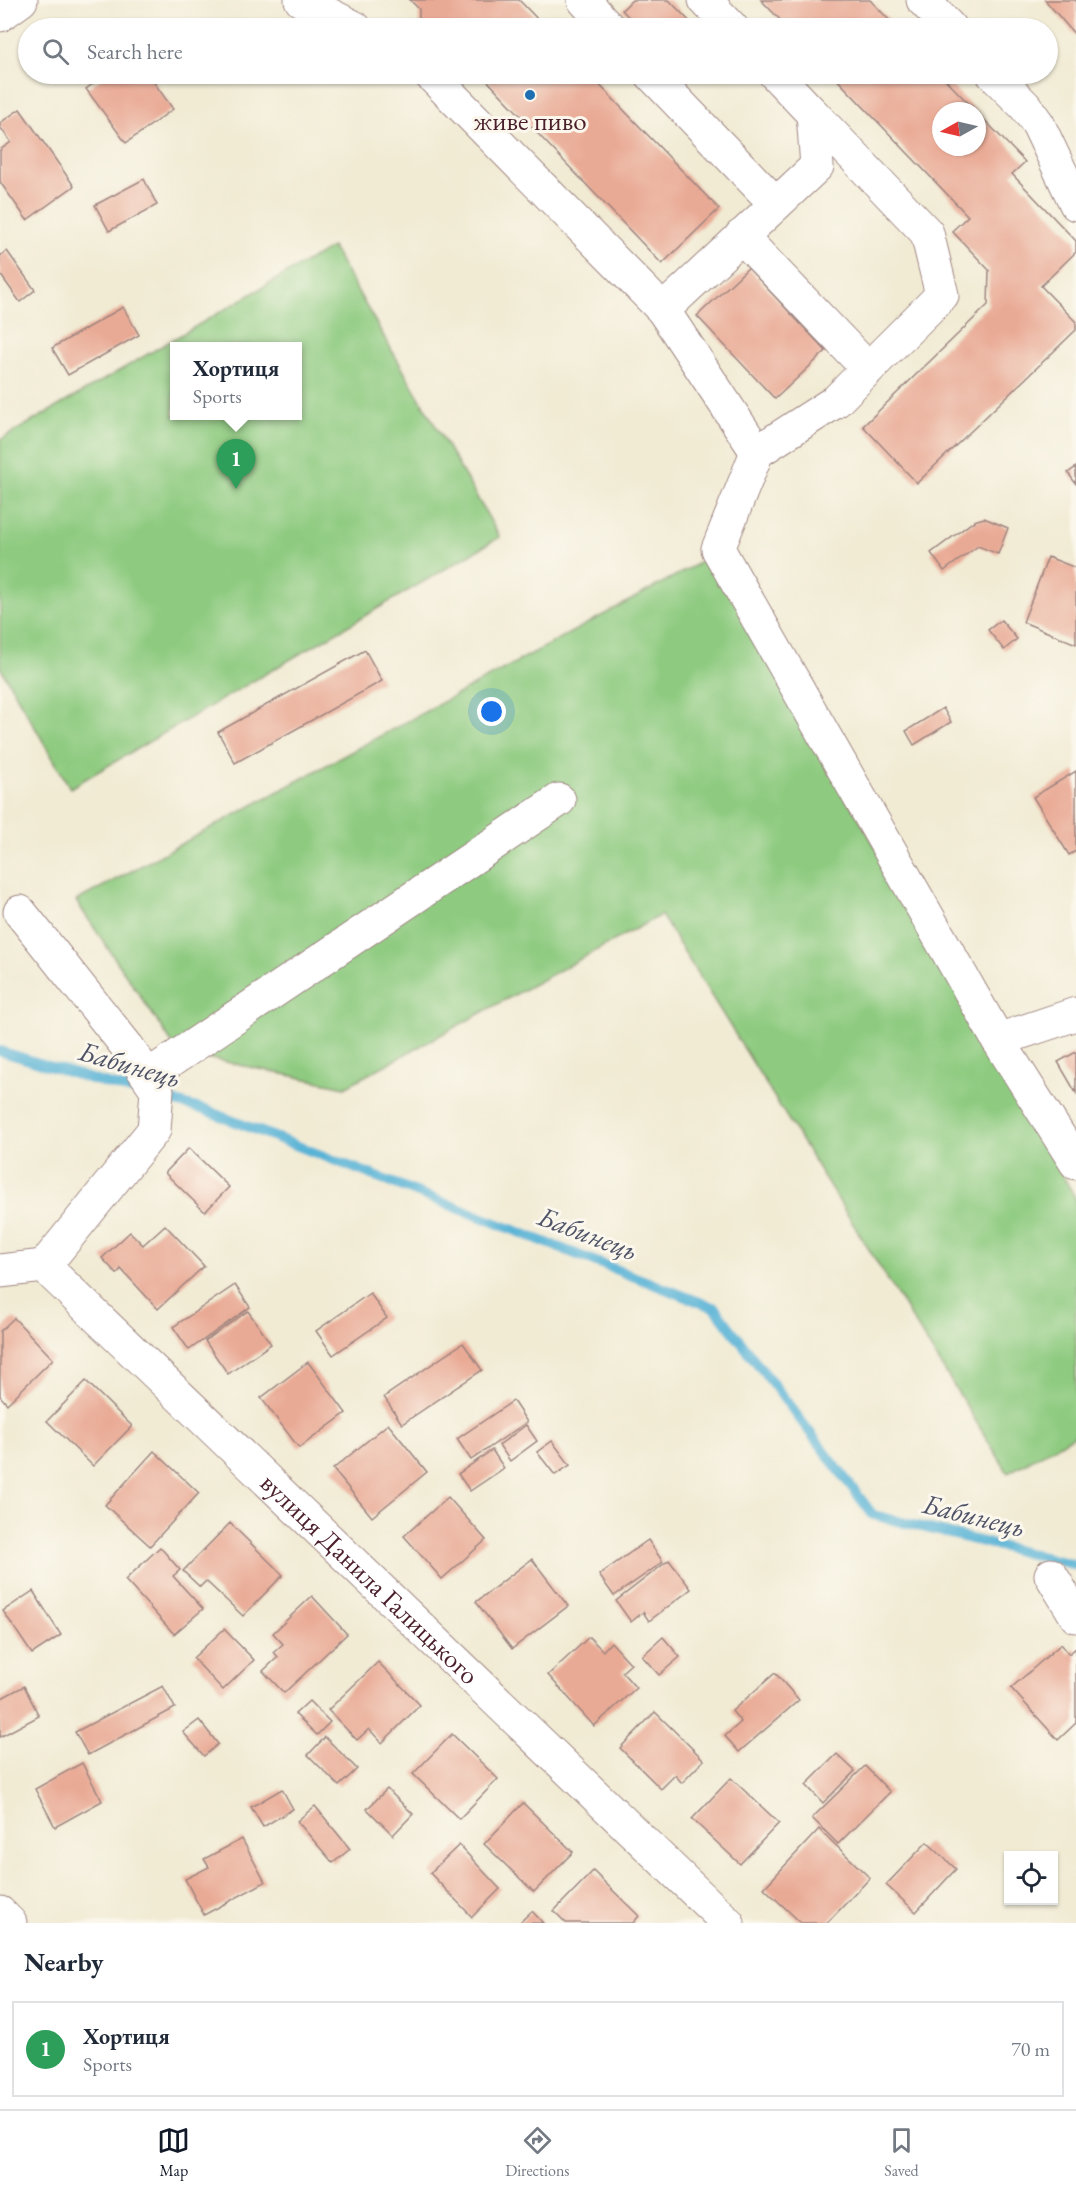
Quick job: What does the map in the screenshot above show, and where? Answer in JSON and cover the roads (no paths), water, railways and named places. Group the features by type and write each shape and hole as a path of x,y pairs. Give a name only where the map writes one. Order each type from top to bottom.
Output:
{"street":[{"path":"0,15 21,0"},
{"path":"301,0 336,18"},
{"path":"584,0 600,18"},
{"path":"705,0 722,18"},
{"path":"923,0 940,18"},
{"path":"440,84 663,310 757,452"},
{"path":"661,84 775,203"},
{"path":"784,84 927,233 942,295 836,401 757,452 718,549 998,1040 1076,1163"},
{"path":"1003,84 1025,106 1038,124 1076,204"},
{"path":"663,310 816,166 813,114"},
{"path":"741,236 868,369"},
{"path":"152,1083 559,800"},
{"path":"0,1271 44,1266 154,1130 152,1083 129,1049 20,912"},
{"path":"998,1040 1076,1014"},
{"name":"вулиця Данила Галицького","path":"44,1266 728,1923"},
{"path":"1051,1575 1076,1616"},
{"path":"0,1913 10,1923"}],"waterway":[{"name":"Бабинець","path":"0,1051 94,1080 205,1110 715,1308 873,1515 1076,1565"}],"place":[{"name":"живе пиво","path":"530,95"},
{"name":"Хортиця","path":"236,489"}]}
